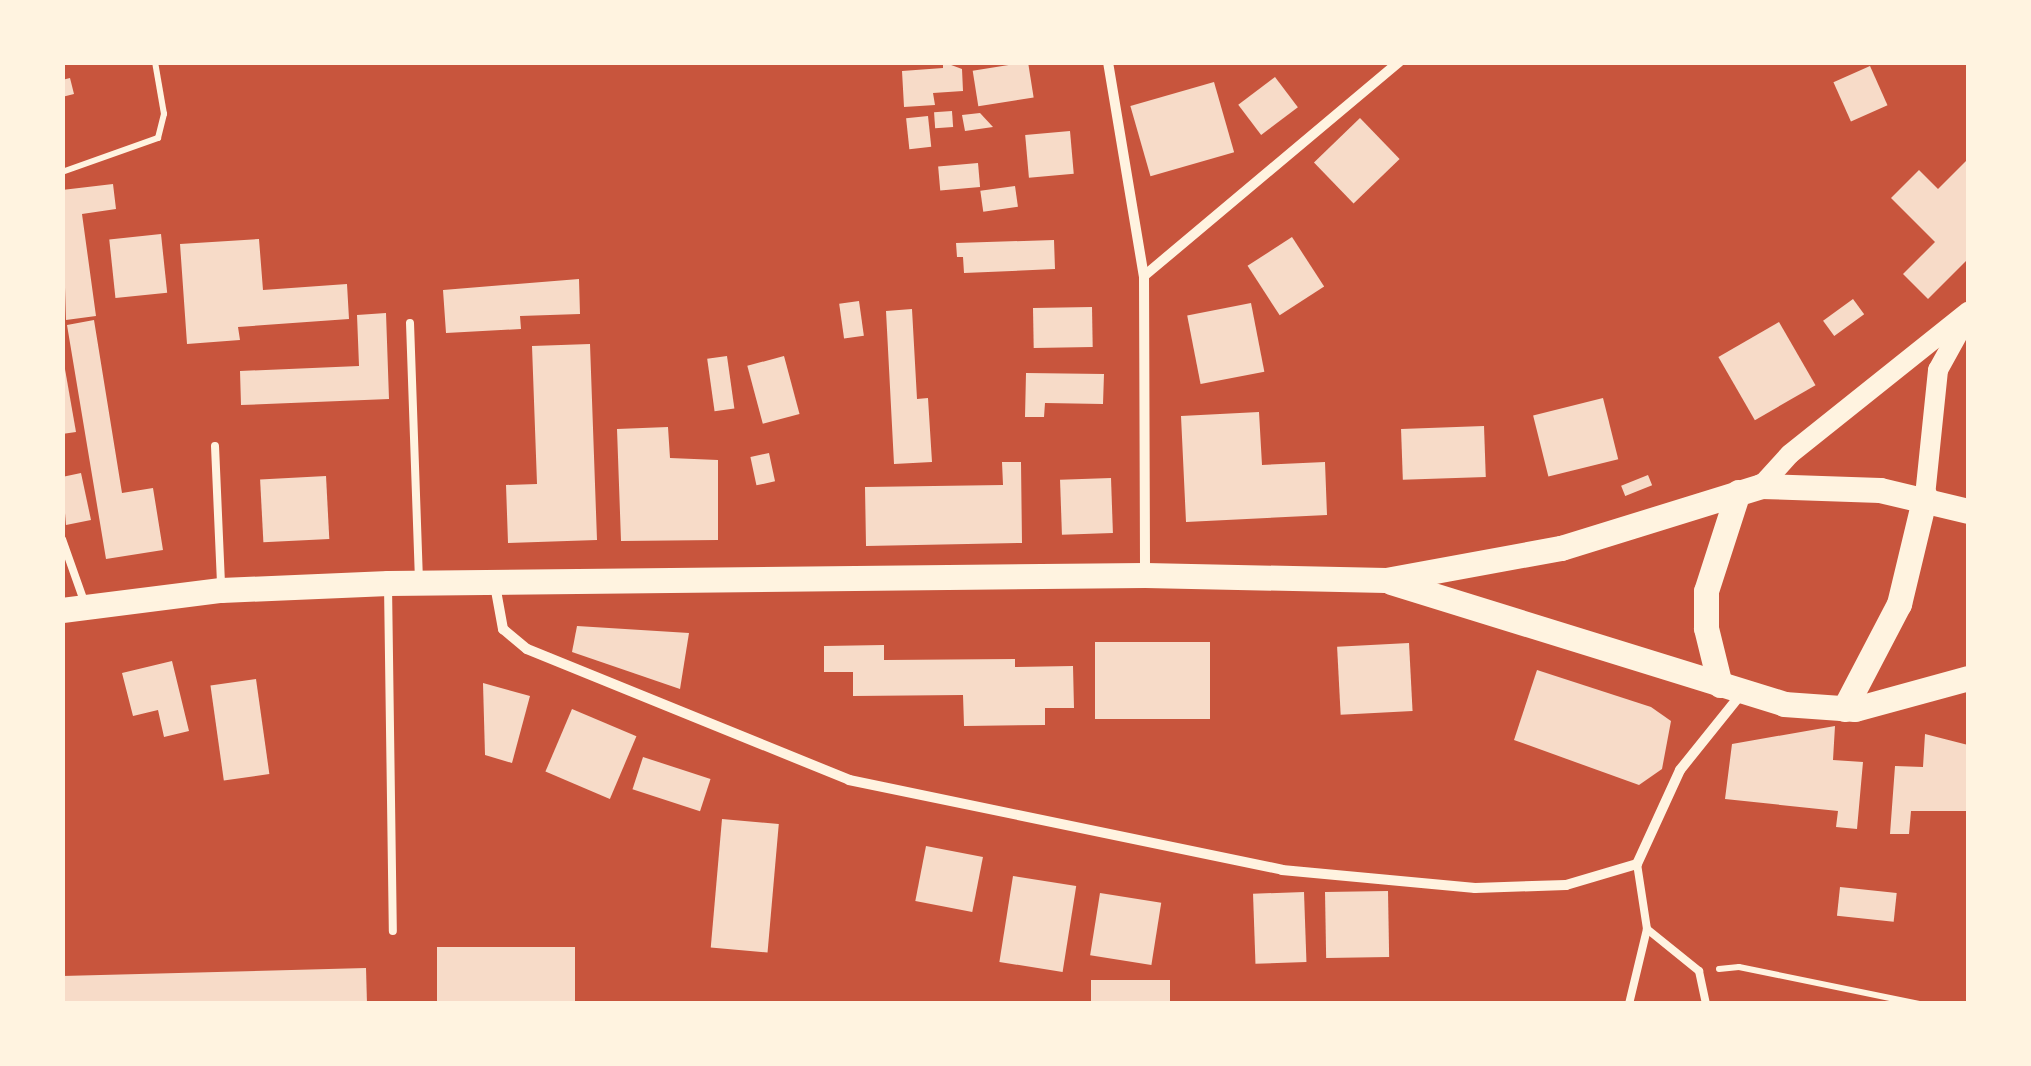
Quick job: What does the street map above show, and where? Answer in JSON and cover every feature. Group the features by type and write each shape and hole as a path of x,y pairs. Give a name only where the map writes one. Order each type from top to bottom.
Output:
{"main road":[{"path":"1730,689 1706,628 1706,591 1749,489 1968,314"},
{"path":"1844,710 1899,604 1925,496 1938,370 1968,314"},
{"path":"74,608 222,590 419,583 1145,575 1386,580 1561,548 1749,489 1925,496 1968,511"},
{"path":"1386,580 1730,689 1844,710 1968,678"}],"street":[{"path":"1108,62 1144,276 1145,575"},
{"path":"1144,276 1398,62"},
{"path":"495,584 503,629 527,649 850,780 1282,870 1475,888 1566,885 1637,864 1680,770 1730,689"}],"lane":[{"path":"410,323 419,583"},
{"path":"215,446 222,590"},
{"path":"62,539 74,608"},
{"path":"388,584 393,931"},
{"path":"1629,1004 1647,929 1637,864"},
{"path":"1647,929 1699,971 1706,1004"}],"path":[{"path":"62,172 158,138 164,114 155,62"},
{"path":"1699,971 1739,967 1919,1004"}],"building":[{"path":"943,62 962,69 963,91 933,93 935,105 904,107 902,71 943,68"},
{"path":"1028,62 1034,98 978,106 973,71"},
{"path":"1870,66 1887,105 1851,122 1833,82"},
{"path":"1275,77 1298,107 1261,135 1238,105"},
{"path":"70,78 74,94 62,97 62,80"},
{"path":"1214,82 1234,152 1150,176 1130,106"},
{"path":"952,111 953,127 935,128 934,112"},
{"path":"980,113 993,127 965,131 962,115"},
{"path":"928,116 931,147 909,149 906,118"},
{"path":"1360,118 1400,159 1354,203 1314,162"},
{"path":"1070,131 1074,174 1029,178 1025,135"},
{"path":"1968,159 1968,259 1928,299 1903,274 1935,242 1891,198 1919,170 1938,189"},
{"path":"978,163 980,187 940,190 938,166"},
{"path":"113,184 116,209 82,214 96,316 66,320 62,190"},
{"path":"1015,186 1018,207 983,212 980,191"},
{"path":"161,234 167,293 115,298 109,239"},
{"path":"1292,237 1324,286 1280,315 1248,266"},
{"path":"259,239 263,290 347,284 349,319 238,327 240,340 187,344 180,244"},
{"path":"1054,240 1055,269 964,273 963,257 957,257 956,243"},
{"path":"579,279 580,314 520,316 521,329 446,333 443,290"},
{"path":"1853,299 1864,314 1834,336 1823,321"},
{"path":"859,301 864,336 844,338 839,304"},
{"path":"1251,303 1264,372 1201,384 1187,315"},
{"path":"1092,307 1093,347 1034,348 1033,308"},
{"path":"912,309 917,399 928,398 932,462 894,464 886,311"},
{"path":"386,313 389,399 241,405 240,371 359,366 357,315"},
{"path":"94,320 122,493 153,488 163,550 106,559 67,325"},
{"path":"1779,322 1816,385 1755,420 1718,357"},
{"path":"590,344 597,540 508,543 506,485 537,484 532,346"},
{"path":"62,352 76,432 62,434"},
{"path":"727,356 734,408 715,411 707,359"},
{"path":"784,356 800,414 763,424 747,366"},
{"path":"1026,373 1104,374 1103,404 1045,403 1044,417 1025,417"},
{"path":"1603,398 1618,459 1548,477 1533,415"},
{"path":"1259,412 1262,465 1325,462 1327,515 1186,522 1181,416"},
{"path":"1484,426 1486,477 1403,480 1401,429"},
{"path":"668,427 670,458 718,460 718,540 621,541 617,429"},
{"path":"769,453 775,481 756,485 750,457"},
{"path":"1002,462 1021,462 1022,543 866,546 865,487 1003,485"},
{"path":"81,473 91,520 66,525 62,477"},
{"path":"1648,475 1652,485 1625,496 1621,486"},
{"path":"326,476 329,539 263,542 260,479"},
{"path":"1111,478 1113,533 1062,535 1060,480"},
{"path":"577,626 689,633 680,689 572,652"},
{"path":"1095,642 1210,642 1210,719 1095,719"},
{"path":"1409,643 1413,711 1341,715 1337,647"},
{"path":"884,645 884,660 1015,659 1015,667 1073,666 1074,708 1045,708 1045,725 964,726 963,695 853,696 853,672 824,672 824,646"},
{"path":"172,661 189,731 164,737 158,710 133,716 122,673"},
{"path":"1537,670 1651,707 1671,721 1662,769 1639,785 1514,740"},
{"path":"256,679 269,774 224,780 210,685"},
{"path":"483,683 530,696 512,763 485,755"},
{"path":"572,709 636,736 610,799 545,772"},
{"path":"1835,726 1833,760 1863,762 1857,829 1836,827 1838,811 1725,799 1732,744"},
{"path":"1925,734 1968,745 1968,811 1911,811 1909,834 1890,834 1895,766 1923,767"},
{"path":"643,757 711,779 700,811 632,789"},
{"path":"722,819 779,824 768,952 711,948"},
{"path":"926,846 983,857 972,912 915,901"},
{"path":"1013,876 1076,886 1063,972 999,962"},
{"path":"1840,887 1897,893 1894,922 1837,916"},
{"path":"1388,891 1389,957 1326,958 1325,892"},
{"path":"1304,892 1306,962 1255,964 1253,894"},
{"path":"1100,893 1161,903 1151,965 1090,955"},
{"path":"437,947 575,947 575,1004 437,1004"},
{"path":"366,968 367,1004 62,1004 62,976"},
{"path":"1091,980 1170,980 1170,1004 1091,1004"}]}
